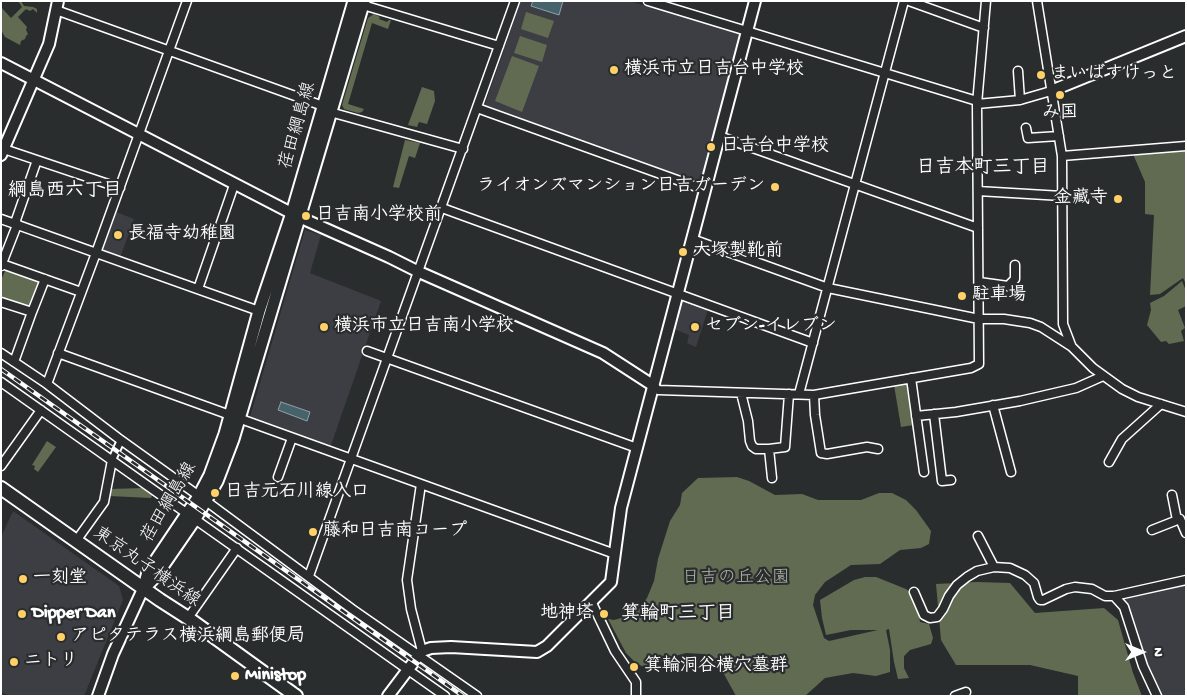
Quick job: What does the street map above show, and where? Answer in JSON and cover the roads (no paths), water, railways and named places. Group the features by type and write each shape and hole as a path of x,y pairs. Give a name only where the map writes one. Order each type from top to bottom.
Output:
{"main road":[{"name":"荏田綱島線","path":"143,589 148,572 191,516 202,498 234,416 327,109 357,2"},
{"name":"荏田綱島線","path":"234,416 260,311 295,215"},
{"name":"東京丸子横浜線","path":"1,488 143,589 188,618 296,696"}],"street":[{"path":"47,384 120,188 186,1"},
{"path":"310,576 516,1"},
{"path":"648,1 977,103 1020,100 1051,91 1186,36"},
{"path":"388,696 420,654 431,648 451,647 537,652 547,646 611,582 621,508 756,1"},
{"path":"799,394 904,1"},
{"path":"909,1 984,28"},
{"path":"1,63 295,215 604,353 658,390 814,395 971,368 979,364 977,103 986,1"},
{"path":"1037,1 1062,156 1063,324 1072,347"},
{"path":"357,2 499,46"},
{"path":"120,188 38,160 2,151 49,44 57,6 327,109 463,150"},
{"path":"1018,71 1020,100"},
{"path":"477,108 705,190"},
{"path":"1026,128 1028,138 1059,136"},
{"path":"719,136 978,228"},
{"path":"1062,156 1186,146"},
{"path":"38,160 2,265 81,292"},
{"path":"198,290 234,184"},
{"path":"978,191 1062,196"},
{"path":"442,208 813,342"},
{"path":"1,219 260,311"},
{"path":"692,239 828,288 979,319 1004,319 1030,323 1051,332 1072,347 1103,376 1138,397 1186,412"},
{"path":"979,282 1008,286 1015,279 1015,265"},
{"path":"14,362 45,279"},
{"path":"1,302 32,312"},
{"path":"367,351 637,448"},
{"path":"1,353 47,384 121,440 310,576 352,609 420,654 477,696"},
{"path":"58,353 615,554"},
{"path":"916,416 956,412 1020,401 1076,388 1103,376"},
{"path":"911,378 924,472"},
{"path":"1,382 445,696"},
{"path":"741,393 748,421 750,441 756,449 785,448 789,394"},
{"path":"814,395 821,453 827,454 867,447 878,450"},
{"path":"1109,462 1122,440 1161,404"},
{"path":"993,405 1011,472"},
{"path":"1,466 41,410"},
{"path":"934,414 942,481 951,480"},
{"path":"278,478 292,438"},
{"path":"76,541 104,502 112,460 121,440"},
{"path":"769,449 772,478"},
{"path":"420,484 408,580 411,609 420,654"},
{"path":"1172,496 1178,520 1180,519 1186,533"},
{"path":"1152,530 1178,520"},
{"path":"978,536 994,567"},
{"path":"188,618 237,548"},
{"path":"914,592 924,615 930,618 937,617 957,585 976,571 994,567 1010,568 1025,575 1034,583 1040,600 1075,587 1092,590 1105,596 1114,596 1186,580"},
{"path":"98,696 113,654 143,589"},
{"path":"1114,596 1124,607 1143,666 1156,696"},
{"path":"591,601 615,651 636,682 636,696"},
{"path":"955,696 966,692"}],"water":[{"path":"533,1 563,1 559,15 531,6"},
{"path":"281,402 310,412 307,421 278,410"}],"railway":[{"path":"1,369 463,696"}],"place":[{"name":"横浜市立日吉台中学校","path":"614,70"},
{"name":"まいばすけっと","path":"1041,75"},
{"name":"み国","path":"1060,95"},
{"name":"日吉台中学校","path":"711,147"},
{"name":"ライオンズマンション日吉ガーデン","path":"775,187"},
{"name":"金藏寺","path":"1118,199"},
{"name":"日吉南小学校前","path":"306,216"},
{"name":"長福寺幼稚園","path":"118,235"},
{"name":"大塚製靴前","path":"683,252"},
{"name":"駐車場","path":"962,296"},
{"name":"横浜市立日吉南小学校","path":"324,327"},
{"name":"セブン-イレブン","path":"695,327"},
{"name":"日吉元石川線入口","path":"215,493"},
{"name":"藤和日吉南コープ","path":"313,532"},
{"name":"一刻堂","path":"23,579"},
{"name":"Dipper Dan","path":"22,614"},
{"name":"地神塔","path":"604,614"},
{"name":"アピタテラス横浜綱島郵便局","path":"61,637"},
{"name":"ニトリ","path":"14,662"},
{"name":"箕輪洞谷横穴墓群","path":"634,667"},
{"name":"Ministop","path":"235,676"}],"district":[{"name":"日吉本町三丁目","path":"983,169"},
{"name":"綱島西六丁目","path":"65,192"},
{"name":"箕輪町三丁目","path":"678,615"}],"park label":[{"name":"日吉の丘公園","path":"736,579"}]}
